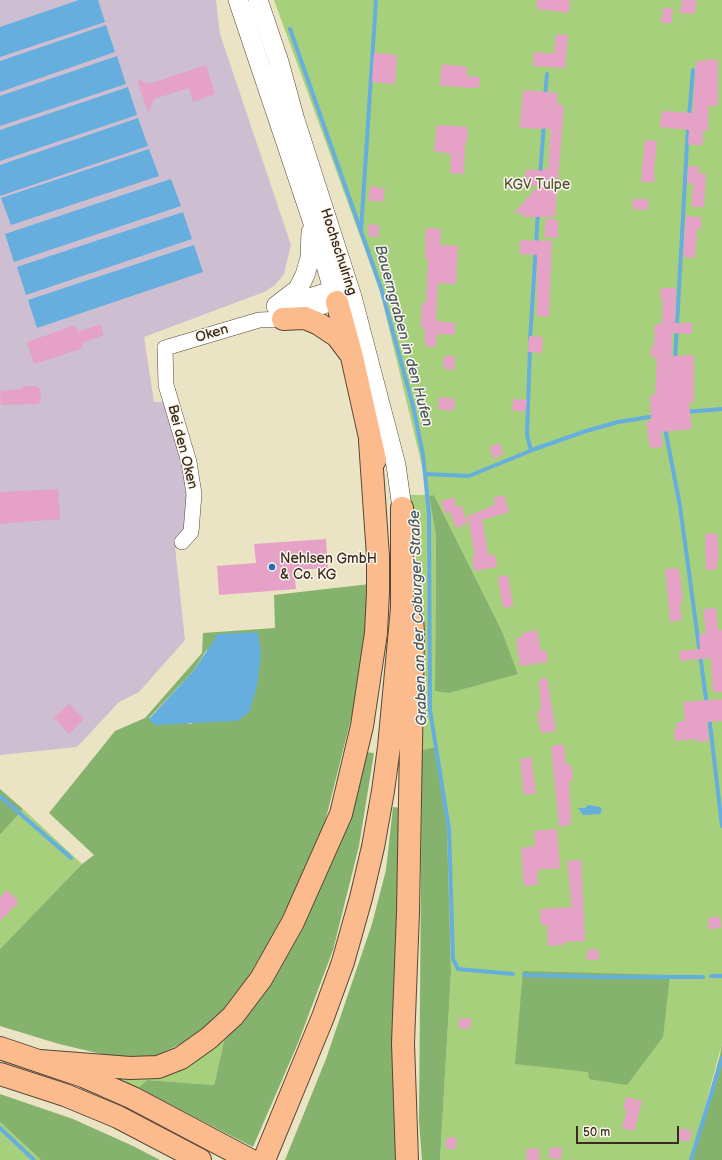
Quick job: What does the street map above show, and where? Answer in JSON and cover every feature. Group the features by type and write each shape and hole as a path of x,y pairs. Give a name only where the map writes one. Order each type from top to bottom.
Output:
{"highway":[{"path":"342,293 352,357 379,476 385,511 395,665"},
{"path":"279,312 305,318 319,324 337,336 352,357"},
{"path":"40,1061 137,1068 158,1067 180,1058 209,1038 233,1016 261,979 293,922 341,814 362,726 376,632 378,592 378,556 370,440"},
{"path":"264,1160 326,1010 343,962 361,898 383,791 393,708 395,665 402,608 402,508"},
{"path":"402,508 413,632 408,912 403,1043 407,1160"},
{"path":"0,1048 83,1076 133,1098 250,1160"},
{"path":"0,1074 65,1095 118,1117 200,1160"}],"street":[{"name":"Hochschulring","path":"238,0 312,220 342,293"},
{"name":"Hochschulring","path":"258,0 279,62 342,293 396,466 402,508"},
{"path":"279,312 298,289 305,275 310,258 312,220"},
{"name":"Oken","path":"165,348 342,293"},
{"name":"Bei den Oken","path":"165,348 166,385 189,462 194,494 191,532 182,542"}],"shaded area":[{"path":"0,0 216,0 220,34 291,245 284,274 275,285 264,292 144,337 154,402 172,402 194,469 183,543 175,547 185,640 139,692 119,702 77,747 0,755"}],"green space":[{"name":"KGV Tulpe","path":"274,0 722,0 722,1043 691,1160 440,1160 451,972 447,829 435,747 422,750 418,709 416,548 410,495 429,495 380,291","holes":["434,495 502,631 518,674 435,691 436,535 429,496"]},
{"path":"434,495 502,631 518,674 449,693 435,691 436,535 429,496"},
{"path":"370,584 368,623 358,691 324,826 301,886 267,950 234,1001 194,1038 155,1056 110,1056 59,1044 0,1026 0,949 82,864 94,855 49,813 115,731 145,718 202,653 203,633 275,628 274,595","holes":["207,649 192,724 149,718 194,670"]},
{"path":"435,747 447,829 451,972 440,1160 422,1160 419,1121 422,750"},
{"path":"364,752 374,753 359,846 333,950 298,1043 253,1147 138,1088 147,1080 214,1085 224,1041 261,998 288,953 329,869"},
{"path":"0,789 23,809 0,835"},
{"path":"393,807 401,808 395,1123 400,1160 285,1160 326,1059 372,924 386,870"},
{"path":"23,809 82,864 0,949 0,835"},
{"path":"523,971 670,975 663,1037 627,1085 589,1079 588,1072 515,1064"},
{"path":"224,1041 214,1085 147,1080 138,1088 91,1069 183,1066"},
{"path":"722,1043 722,1160 691,1160 720,1055"},
{"path":"0,1094 73,1119 160,1160 41,1160 0,1122"},
{"path":"0,1122 41,1160 0,1160"}],"water":[{"path":"79,0 98,0 105,22 0,57 0,27"},
{"path":"106,25 115,52 0,92 0,61"},
{"path":"117,56 126,84 0,126 0,96"},
{"path":"128,87 137,115 0,161 0,130"},
{"path":"138,118 148,146 0,196 0,165"},
{"path":"149,149 159,176 11,225 1,198"},
{"path":"171,179 181,206 14,262 5,234"},
{"path":"183,212 192,239 26,295 17,267"},
{"path":"194,245 203,272 37,328 28,300"},
{"path":"258,632 261,654 257,687 249,712 237,721 154,725 149,719 194,670 218,634"},
{"path":"588,805 600,807 602,810 600,814 583,815 578,808 585,808"}],"building":[{"path":"537,0 570,0 569,13 537,9"},
{"path":"682,0 696,0 695,14 680,13"},
{"path":"663,8 673,8 672,23 661,23"},
{"path":"556,34 568,35 565,68 533,66 534,52 554,54"},
{"path":"374,53 397,55 395,84 372,82"},
{"path":"706,59 718,60 718,106 709,105 708,131 703,130 703,145 688,145 689,130 660,127 662,111 693,113 696,61 706,61"},
{"path":"442,64 467,67 467,76 480,77 479,88 440,86"},
{"path":"206,65 215,94 193,102 189,88 154,99 148,113 137,79 149,84"},
{"path":"523,90 558,93 557,104 564,106 555,217 523,217 523,213 514,213 538,186 524,185 526,169 543,171 543,169 548,169 551,129 520,128"},
{"path":"437,125 468,127 467,143 465,143 464,174 450,173 451,154 434,151"},
{"path":"645,140 657,141 654,170 655,182 641,182"},
{"path":"688,166 700,167 699,173 706,174 704,207 692,207 693,183 687,183"},
{"path":"370,186 385,189 383,202 368,200"},
{"path":"633,199 648,199 648,210 632,209"},
{"path":"686,216 701,217 701,229 697,229 695,258 683,257"},
{"path":"546,219 558,220 558,238 544,237"},
{"path":"369,224 379,225 378,237 368,236"},
{"path":"426,228 441,229 440,245 458,246 456,284 438,283 436,320 455,323 454,335 437,334 436,347 425,346 425,329 421,328 422,303 426,303 428,259 425,258"},
{"path":"520,240 552,241 549,317 537,316 537,255 520,254"},
{"path":"661,288 676,288 675,323 692,323 692,334 672,333 672,356 694,355 694,402 689,402 692,429 661,432 663,447 650,448 646,422 651,421 650,395 655,395 657,358 651,357 651,346 654,346 655,324 662,324 663,299 660,299"},
{"path":"100,324 104,335 82,343 83,348 34,364 27,342 75,325 78,332"},
{"path":"529,336 543,337 542,353 528,352"},
{"path":"444,356 455,356 454,370 443,369"},
{"path":"23,386 36,386 40,389 41,400 38,404 1,405 0,391 22,389"},
{"path":"439,397 455,399 453,411 438,409"},
{"path":"513,399 527,400 526,411 512,411"},
{"path":"500,443 503,455 493,458 490,447"},
{"path":"58,489 60,519 0,524 0,492"},
{"path":"504,495 509,512 482,520 489,556 495,554 497,567 474,571 472,556 475,556 468,516 495,505 493,498"},
{"path":"453,497 456,507 461,505 468,523 456,528 450,512 446,514 441,502"},
{"path":"717,533 719,558 717,559 717,569 706,570 705,534"},
{"name":"Nehlsen GmbH & Co. KG","path":"326,539 328,568 294,570 296,589 219,595 217,566 256,563 254,544"},
{"path":"679,568 683,602 680,602 682,620 670,622 665,569"},
{"path":"508,575 513,606 503,608 498,577"},
{"path":"716,608 718,630 722,630 722,692 713,692 711,658 680,661 679,651 700,649 699,634 706,633 703,609"},
{"path":"537,630 541,651 546,650 548,662 520,666 516,638 523,637 522,633"},
{"path":"547,678 556,731 541,733 537,711 541,710 539,679"},
{"path":"722,699 722,721 707,722 709,741 697,742 697,739 675,741 674,729 677,728 677,722 685,721 683,702"},
{"path":"69,704 84,719 69,734 54,718"},
{"path":"564,744 566,764 572,766 573,780 569,781 571,825 559,826 551,746"},
{"path":"531,757 536,794 524,794 520,759"},
{"path":"557,829 560,868 537,870 538,885 524,886 521,848 535,846 534,831"},
{"path":"581,860 585,941 565,942 565,945 548,946 547,925 541,925 540,909 572,907 567,861"},
{"path":"7,890 19,902 0,921 0,897"},
{"path":"720,916 721,928 709,929 708,918"},
{"path":"598,949 599,960 587,960 587,950"},
{"path":"459,1018 471,1018 470,1029 459,1028"},
{"path":"626,1097 642,1101 634,1131 622,1128 627,1110 623,1109"},
{"path":"681,1128 692,1131 689,1142 678,1139"},
{"path":"447,1137 457,1138 456,1149 445,1148"},
{"path":"550,1147 562,1148 561,1159 549,1158"},
{"path":"527,1148 540,1149 539,1160 526,1160"}],"waterway":[{"path":"361,231 376,0"},
{"name":"Graben an der Coburger Straße","path":"290,29 381,288 413,406 423,455 429,514 430,710 449,829 453,959 458,969 513,974"},
{"path":"689,117 693,70"},
{"path":"545,97 547,74"},
{"path":"540,175 544,124"},
{"path":"675,361 688,126"},
{"path":"530,340 538,213"},
{"path":"530,347 527,435 531,450"},
{"name":"Bauerngraben in den Hufen","path":"685,412 722,409"},
{"name":"Bauerngraben in den Hufen","path":"425,474 469,476 535,449 586,431 618,422 656,416"},
{"path":"665,428 680,506 707,706"},
{"path":"709,716 722,826"},
{"path":"0,796 71,858"},
{"name":"Graben an der Coburger Straße","path":"524,975 703,977"},
{"name":"Graben an der Coburger Straße","path":"711,976 722,976"},
{"path":"691,1160 722,1058"},
{"path":"0,1128 34,1160"}],"place":[{"name":"Nehlsen GmbH & Co. KG","path":"272,567"}]}
